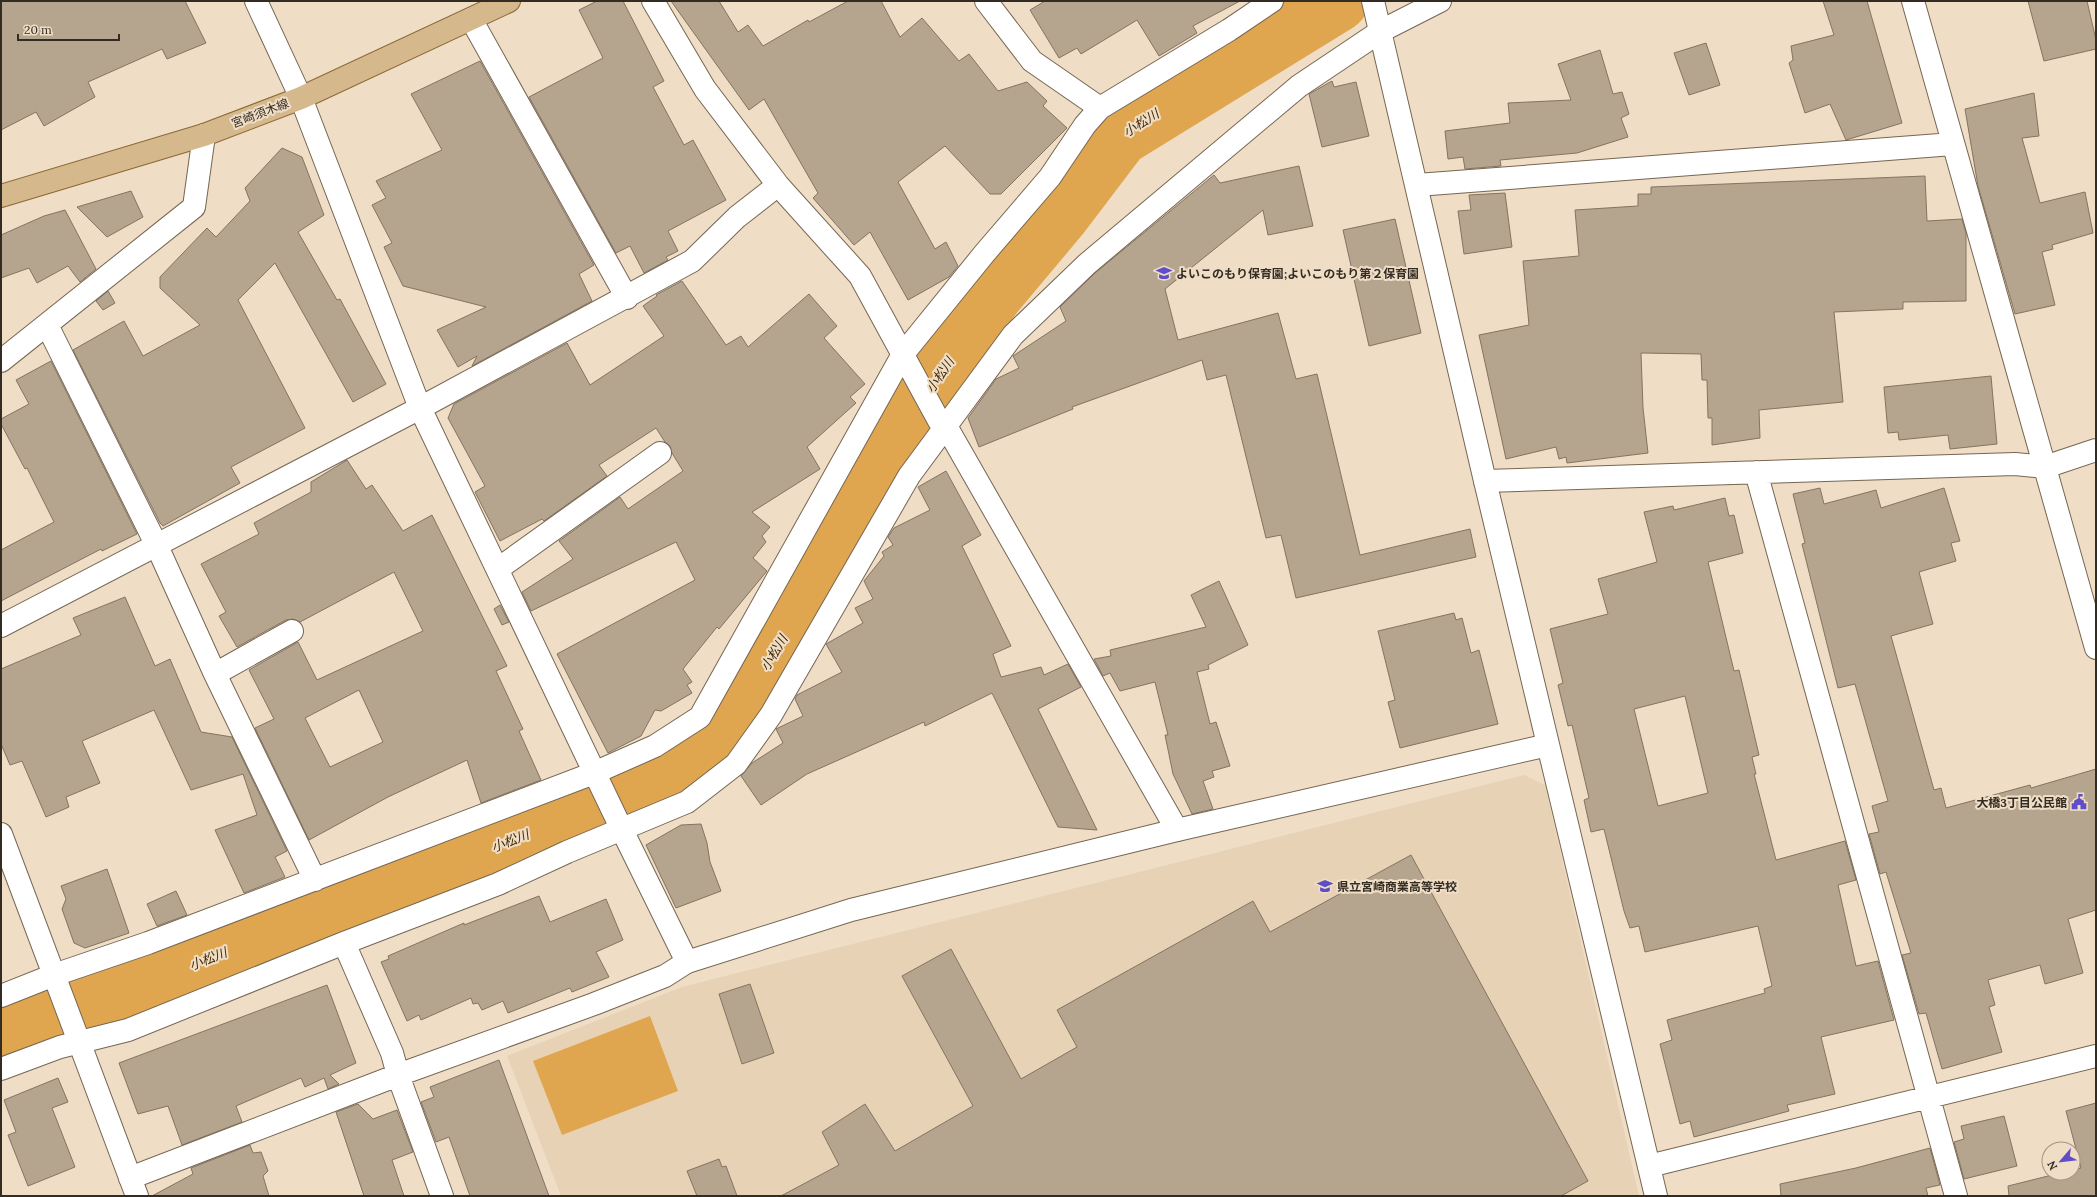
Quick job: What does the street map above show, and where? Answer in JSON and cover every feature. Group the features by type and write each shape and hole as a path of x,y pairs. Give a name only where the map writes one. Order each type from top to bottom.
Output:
{"main road":[{"name":"宮崎須木線","path":"1,196 204,135 301,98 509,1"}],"street":[{"path":"256,1 301,98 420,408 594,773 687,962"},
{"path":"653,1 705,89 778,185 860,276 942,424 1177,830"},
{"path":"986,1 1032,61 1100,108"},
{"path":"1,996 56,982 148,943 594,773 655,746 700,717 903,354 984,254 1050,177 1100,108 1229,30 1272,1"},
{"path":"1,1069 41,1053 128,1030 344,943 498,884 567,852 687,802 736,764 771,715 909,476 942,424 1013,335 1087,264 1299,86 1377,15 1440,1"},
{"path":"1913,1 2096,648"},
{"path":"1377,15 1485,481 1656,1196"},
{"path":"471,18 627,298"},
{"path":"1,361 194,207 204,135"},
{"path":"1417,185 1953,144"},
{"path":"1,626 420,408 692,262 737,217 778,185"},
{"path":"47,325 157,546 215,674 315,880"},
{"path":"1485,481 2014,464 2045,466 2096,450"},
{"path":"498,569 660,453"},
{"path":"1756,472 1956,1196"},
{"path":"215,674 292,631"},
{"path":"1,834 134,1187 398,1075 594,1004 665,976 687,962 850,910 1177,830 1548,745"},
{"path":"344,943 392,1053 398,1075 442,1196"},
{"path":"1649,1166 2096,1056"}],"shaded area":[{"name":"県立宮崎商業高等学校","path":"1524,775 1545,785 1639,1196 561,1196 507,1056 682,987"},
{"path":"650,1016 678,1091 562,1135 533,1061"}],"building":[{"path":"1,1 185,1 206,43 167,59 162,49 88,82 95,97 44,126 36,112 1,130"},
{"path":"597,1 623,1 664,81 653,87 684,145 693,140 726,200 668,231 678,251 666,257 668,260 644,273 630,246 616,253 529,97 603,58 579,10"},
{"path":"671,1 719,1 738,32 748,25 763,46 808,20 809,22 848,1 881,1 900,37 922,18 959,61 969,54 998,91 1027,82 1047,101 1043,106 1067,128 1001,194 990,194 945,146 898,182 935,249 946,242 958,266 949,277 908,300 870,232 854,245 813,198 818,193 764,99 749,110"},
{"path":"1045,1 1240,1 1193,26 1197,33 1159,56 1137,20 1081,54 1077,48 1059,58 1030,10"},
{"path":"1823,1 1867,1 1902,123 1846,140 1830,104 1805,113 1789,63 1793,60 1791,46 1834,35"},
{"path":"2028,1 2087,1 2096,40 2096,49 2044,61"},
{"path":"1706,43 1720,85 1689,95 1674,53"},
{"path":"1600,50 1613,94 1622,92 1629,114 1621,118 1628,137 1577,153 1500,160 1501,166 1465,169 1463,157 1448,159 1445,131 1510,123 1508,103 1571,100 1558,64"},
{"path":"480,61 594,265 579,274 592,301 472,366 477,356 458,367 437,330 486,307 403,286 384,247 392,243 372,205 386,198 376,181 442,150 411,94"},
{"path":"1332,81 1334,87 1356,82 1369,136 1322,147 1309,94"},
{"path":"2034,93 2039,136 2022,138 2040,203 2085,192 2093,233 2052,245 2053,249 2042,252 2055,305 2015,314 1978,186 1965,109"},
{"path":"282,148 302,157 324,215 298,232 337,300 340,299 386,384 353,402 275,263 238,300 305,428 231,467 240,483 163,526 160,523 73,350 124,321 143,356 200,325 160,288 160,277 207,228 216,237 250,201 245,188"},
{"path":"1299,166 1313,226 1268,235 1263,210 1165,289 1178,340 1278,313 1296,379 1317,374 1360,555 1470,529 1476,557 1296,598 1281,535 1266,538 1226,375 1207,380 1202,360 1072,407 1073,409 979,447 968,418 996,379 1019,368 1013,356 1066,321 1060,307 1095,273 1214,175 1220,183"},
{"path":"1925,176 1927,221 1962,219 1966,233 1966,301 1903,302 1903,309 1834,312 1843,402 1759,410 1760,438 1712,445 1712,418 1708,418 1707,380 1702,380 1701,354 1641,353 1643,408 1648,453 1567,463 1566,457 1559,459 1556,447 1506,459 1479,335 1529,325 1523,261 1579,256 1575,210 1638,206 1638,194 1651,194 1651,187"},
{"path":"131,191 143,217 107,237 77,207"},
{"path":"1505,193 1512,247 1464,254 1458,211 1471,210 1469,195"},
{"path":"65,210 96,269 80,282 68,266 37,283 29,268 1,278 1,235 44,216"},
{"path":"1395,219 1421,333 1369,346 1343,230"},
{"path":"682,281 726,345 741,336 748,347 809,294 837,326 824,338 865,384 850,397 856,403 807,447 820,469 752,512 770,527 762,536 766,542 753,558 767,571 719,629 717,627 683,669 692,682 687,685 692,693 661,711 655,710 641,736 608,753 557,654 695,580 676,542 531,611 522,592 573,559 559,541 620,497 628,509 683,471 672,453 670,446 665,442 656,428 599,465 607,476 544,521 542,519 500,541 475,492 485,486 448,418 454,404 567,343 590,385 664,336 643,306 657,296 656,295"},
{"path":"108,291 115,303 103,310 96,301"},
{"path":"51,361 137,534 102,551 101,549 1,601 1,550 54,522 27,468 25,469 1,424 1,419 29,404 16,380"},
{"path":"1991,376 1997,444 1950,449 1948,435 1899,440 1898,432 1888,433 1884,387"},
{"path":"347,460 366,489 372,485 403,531 432,515 507,666 496,671 523,729 519,731 541,780 481,803 467,760 388,797 309,840 255,728 274,719 249,670 298,642 317,680 423,631 394,572 300,622 293,619 286,620 237,647 219,616 226,612 201,564 259,534 254,523 311,492 311,482","holes":["359,690 383,742 330,767 305,718"]},
{"path":"946,471 981,535 962,546 1011,646 993,654 1001,677 1041,667 1044,675 1068,664 1081,687 1038,709 1097,830 1058,827 992,693 925,726 924,722 807,774 761,805 741,776 752,763 783,743 776,729 803,716 795,699 797,695 842,672 826,644 863,623 855,608 873,599 864,581 884,556 882,552 893,545 888,537 894,528 930,510 918,487"},
{"path":"1820,488 1824,504 1876,490 1881,508 1944,488 1960,541 1951,543 1956,561 1919,572 1933,624 1891,636 1934,790 1941,788 1946,808 2030,785 2031,788 2096,769 2096,910 2068,919 2083,973 2045,984 2040,965 1988,980 1995,1005 1989,1007 2002,1052 1942,1069 1926,1013 1919,1014 1902,955 1911,953 1886,872 1880,874 1869,834 1879,832 1872,806 1888,801 1855,684 1838,688 1802,544 1805,543 1793,494"},
{"path":"1725,498 1729,516 1734,515 1743,553 1708,562 1734,671 1739,670 1759,755 1752,757 1756,774 1754,774 1776,860 1845,841 1856,880 1838,885 1856,966 1878,961 1894,1020 1821,1037 1835,1094 1787,1105 1789,1111 1694,1137 1690,1121 1680,1124 1660,1044 1672,1040 1667,1020 1765,993 1764,989 1772,986 1758,926 1645,952 1639,926 1630,928 1624,911 1604,829 1591,832 1584,800 1589,798 1572,725 1568,726 1558,685 1563,683 1550,629 1608,614 1598,579 1657,562 1644,512 1673,506 1674,510","holes":["1685,696 1708,793 1658,806 1634,709"]},
{"path":"1219,581 1248,645 1208,665 1209,669 1197,672 1210,724 1216,722 1230,766 1212,771 1214,777 1203,781 1213,809 1192,814 1173,774 1165,735 1168,735 1155,682 1120,691 1110,673 1103,676 1094,659 1111,656 1110,650 1206,627 1191,595"},
{"path":"125,597 155,666 170,659 201,732 232,737 287,851 275,857 285,877 244,893 215,830 257,815 243,774 191,790 154,710 82,741 100,783 66,797 69,807 46,817 22,761 10,765 1,744 1,669 81,635 73,618"},
{"path":"500,605 509,622 502,625 494,609"},
{"path":"1454,613 1456,620 1462,618 1471,653 1479,650 1498,724 1400,748 1388,702 1395,700 1378,631"},
{"path":"701,824 707,843 710,862 721,891 676,908 646,845 681,825"},
{"path":"1411,855 1588,1181 1561,1196 781,1196 839,1165 822,1132 865,1104 895,1151 973,1106 902,976 951,949 1021,1079 1077,1047 1057,1010 1253,901 1270,932"},
{"path":"107,869 129,933 85,948 74,943 62,909 66,899 61,886"},
{"path":"176,891 187,915 157,926 147,904"},
{"path":"539,896 550,922 606,899 623,940 596,952 609,977 572,992 570,988 508,1013 503,1001 482,1010 478,1003 473,1004 471,998 421,1020 419,1015 407,1021 381,962 389,959 388,956 464,923 464,925"},
{"path":"750,984 774,1053 742,1064 719,994"},
{"path":"327,985 356,1063 330,1075 339,1084 328,1089 324,1078 305,1087 301,1078 236,1106 242,1122 182,1145 168,1106 138,1114 119,1063"},
{"path":"499,1060 549,1196 470,1196 449,1137 436,1142 421,1102 434,1097 430,1087"},
{"path":"58,1078 68,1102 52,1108 75,1167 28,1186 8,1135 16,1132 4,1100"},
{"path":"2096,1103 2096,1196 2009,1196 2008,1186 2041,1178 2041,1181 2081,1181 2081,1141 2074,1141 2066,1111"},
{"path":"358,1104 373,1119 397,1110 413,1152 392,1160 404,1196 364,1196 336,1112"},
{"path":"2004,1116 2017,1166 1964,1179 1954,1142 1964,1139 1961,1126"},
{"path":"250,1145 253,1153 261,1152 268,1171 263,1176 269,1196 152,1196 193,1174 191,1168"},
{"path":"1930,1148 1940,1185 1926,1188 1928,1196 1781,1196 1780,1184 1856,1168"},
{"path":"719,1159 722,1167 726,1166 737,1196 697,1196 687,1171"}],"waterway":[{"name":"小松川","path":"1,1032 57,1014 178,971 647,788 694,760 723,729 761,675 839,543 880,464 992,295 1059,215 1119,136 1338,1"}],"place":[{"name":"よいこのもり保育園;よいこのもり第２保育園","path":"1164,273"},
{"name":"大橋3丁目公民館","path":"2079,802"},
{"name":"県立宮崎商業高等学校","path":"1325,886"}]}
